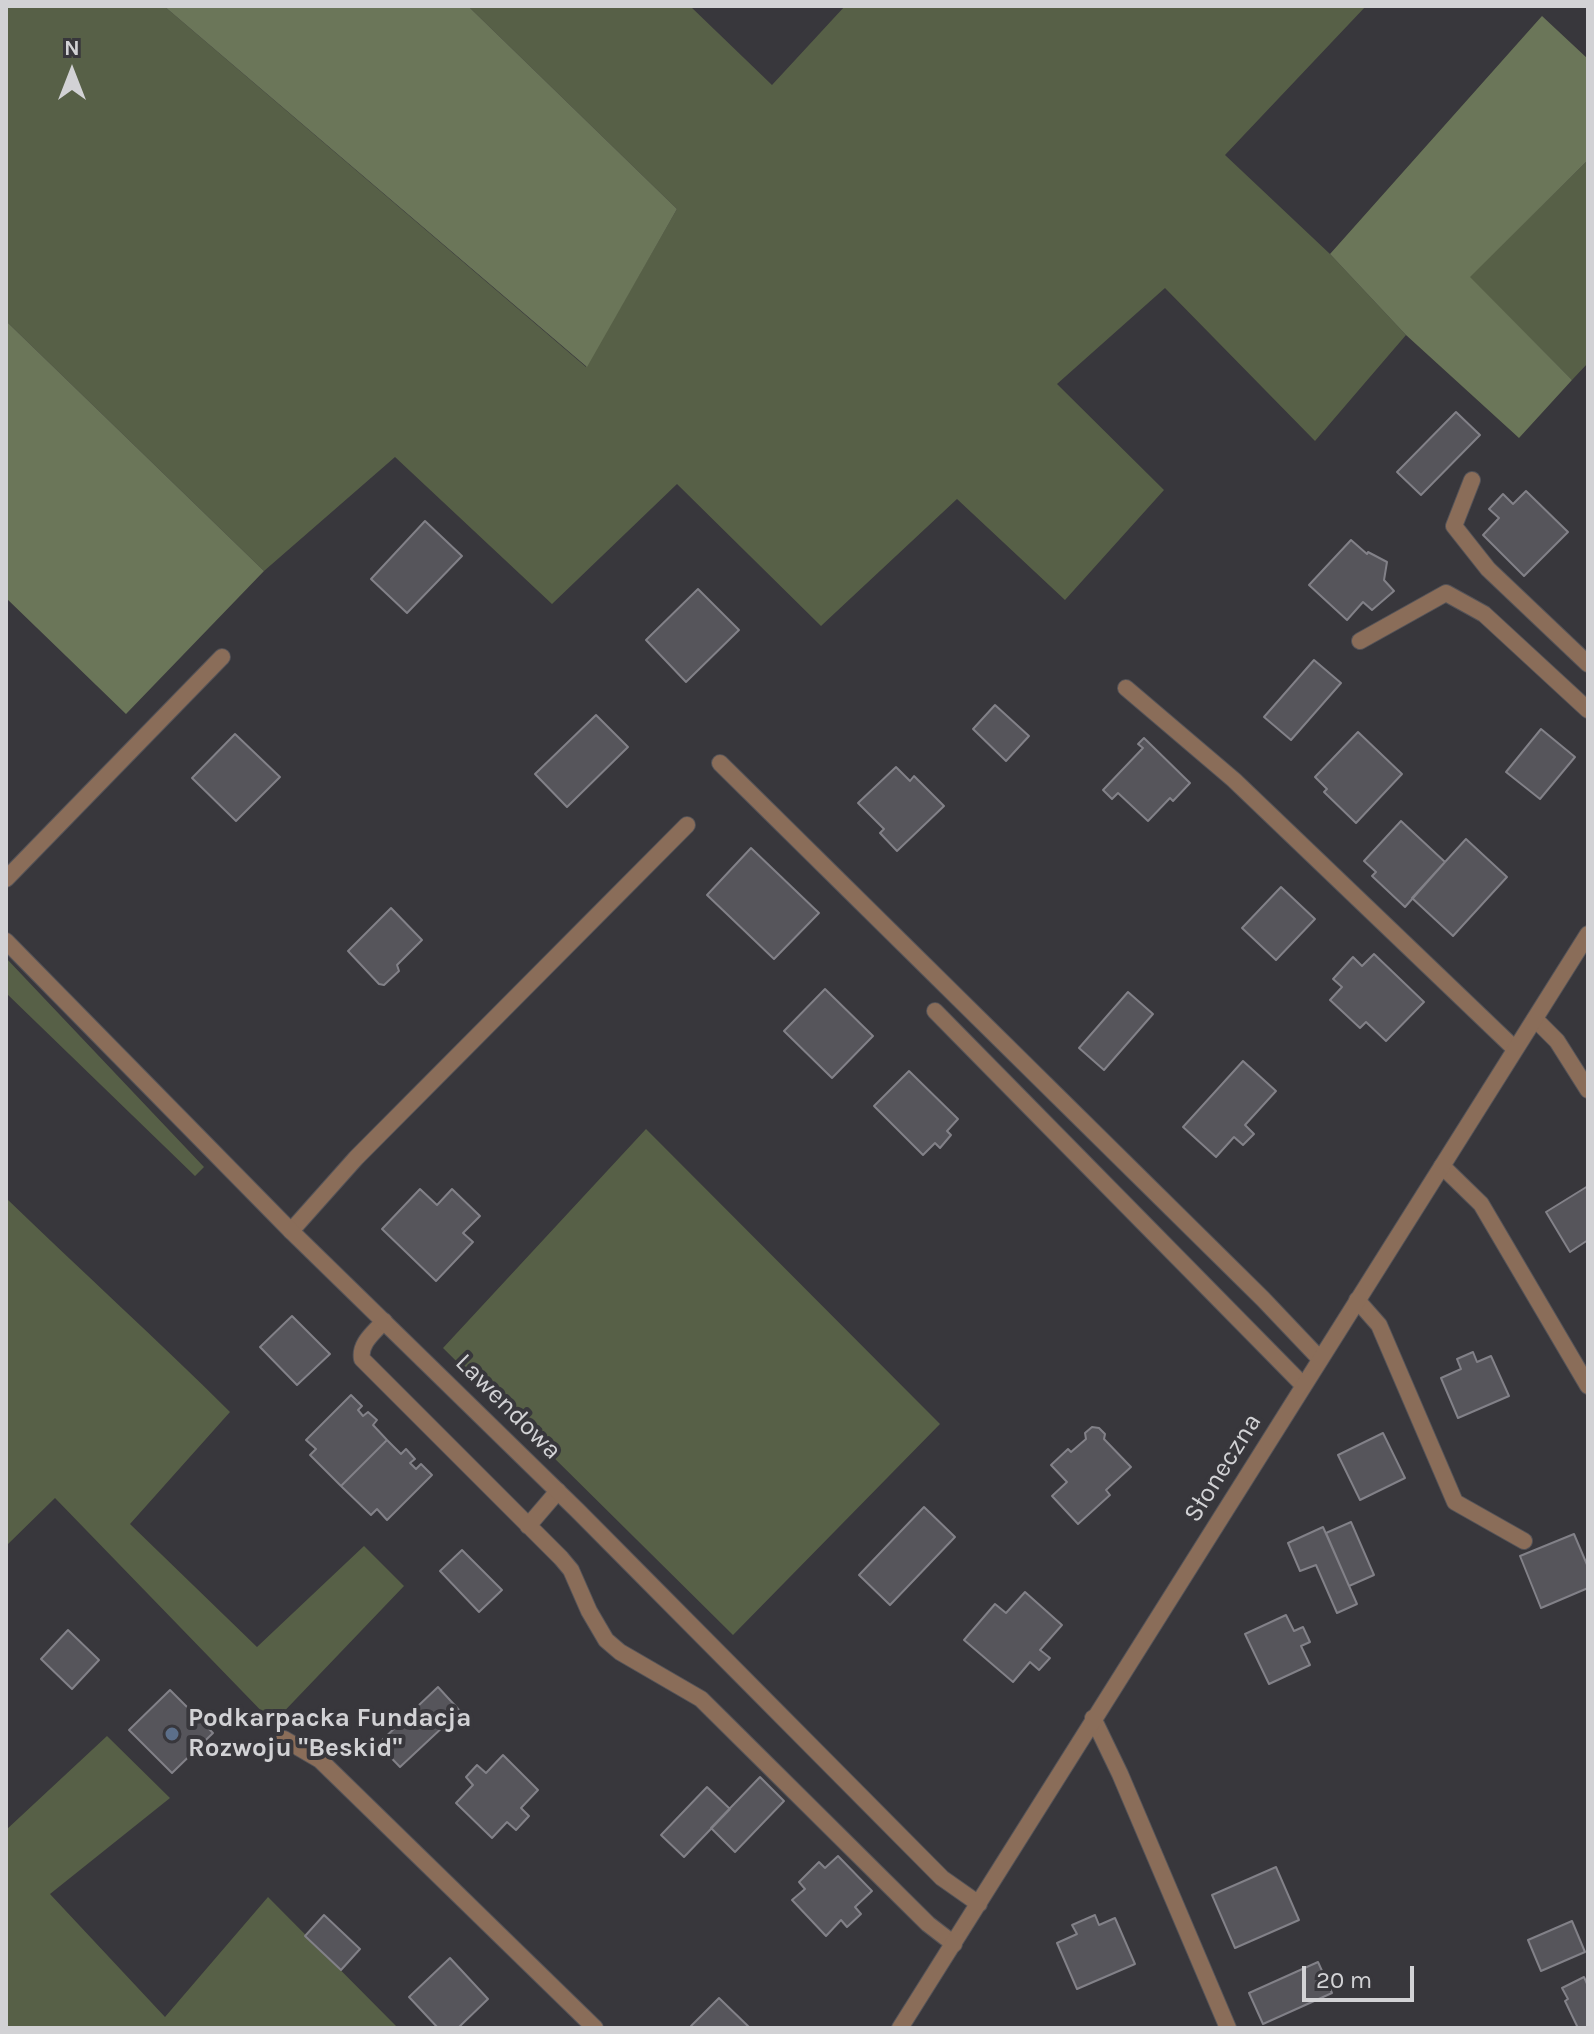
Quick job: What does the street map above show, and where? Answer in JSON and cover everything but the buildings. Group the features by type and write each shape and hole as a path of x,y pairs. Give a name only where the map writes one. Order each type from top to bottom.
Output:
{"street":[{"path":"1472,480 1454,526 1488,569 1588,664"},
{"path":"1360,641 1446,593 1484,614 1588,710"},
{"path":"6,879 222,657"},
{"path":"1126,688 1234,780 1515,1049"},
{"path":"720,763 1320,1359"},
{"path":"291,1231 347,1167 687,825"},
{"name":"Słoneczna","path":"900,2028 1588,934"},
{"name":"Lawendowa","path":"6,941 291,1231 558,1491 942,1878 979,1904"},
{"path":"935,1011 1303,1385"},
{"path":"1535,1019 1557,1041 1588,1090"},
{"path":"1442,1166 1481,1204 1588,1386"},
{"path":"1357,1300 1379,1325 1455,1502 1524,1541"},
{"path":"384,1321 360,1351 362,1359 571,1570 606,1640 620,1652 701,1699 928,1924 954,1944"},
{"path":"528,1526 558,1491"},
{"path":"1093,1718 1228,2028"},
{"path":"284,1739 320,1760 595,2028"}],"green space":[{"path":"6,6 164,6 586,367 677,209 468,6 690,6 772,85 845,6 1366,6 1225,155 1330,254 1406,335 1315,441 1165,288 1057,384 1164,490 1065,600 957,499 821,626 677,484 552,604 395,457 264,571 6,321"},
{"path":"164,6 468,6 677,209 587,367"},
{"path":"1542,16 1588,59 1588,160 1470,277 1572,380 1519,438 1406,335 1330,254"},
{"path":"1588,160 1588,363 1572,380 1469,277"},
{"path":"6,321 264,571 126,714 6,598"},
{"path":"6,958 204,1167 195,1176 6,993"},
{"path":"646,1129 940,1424 733,1635 443,1348"},
{"path":"6,1198 230,1412 130,1524 257,1647 364,1546 404,1586 273,1723 55,1498 6,1546"},
{"path":"107,1736 170,1798 50,1894 165,2017 268,1897 398,2028 6,2028 6,1830"}],"place":[{"name":"Podkarpacka Fundacja Rozwoju \"Beskid\"","path":"172,1734"}]}
